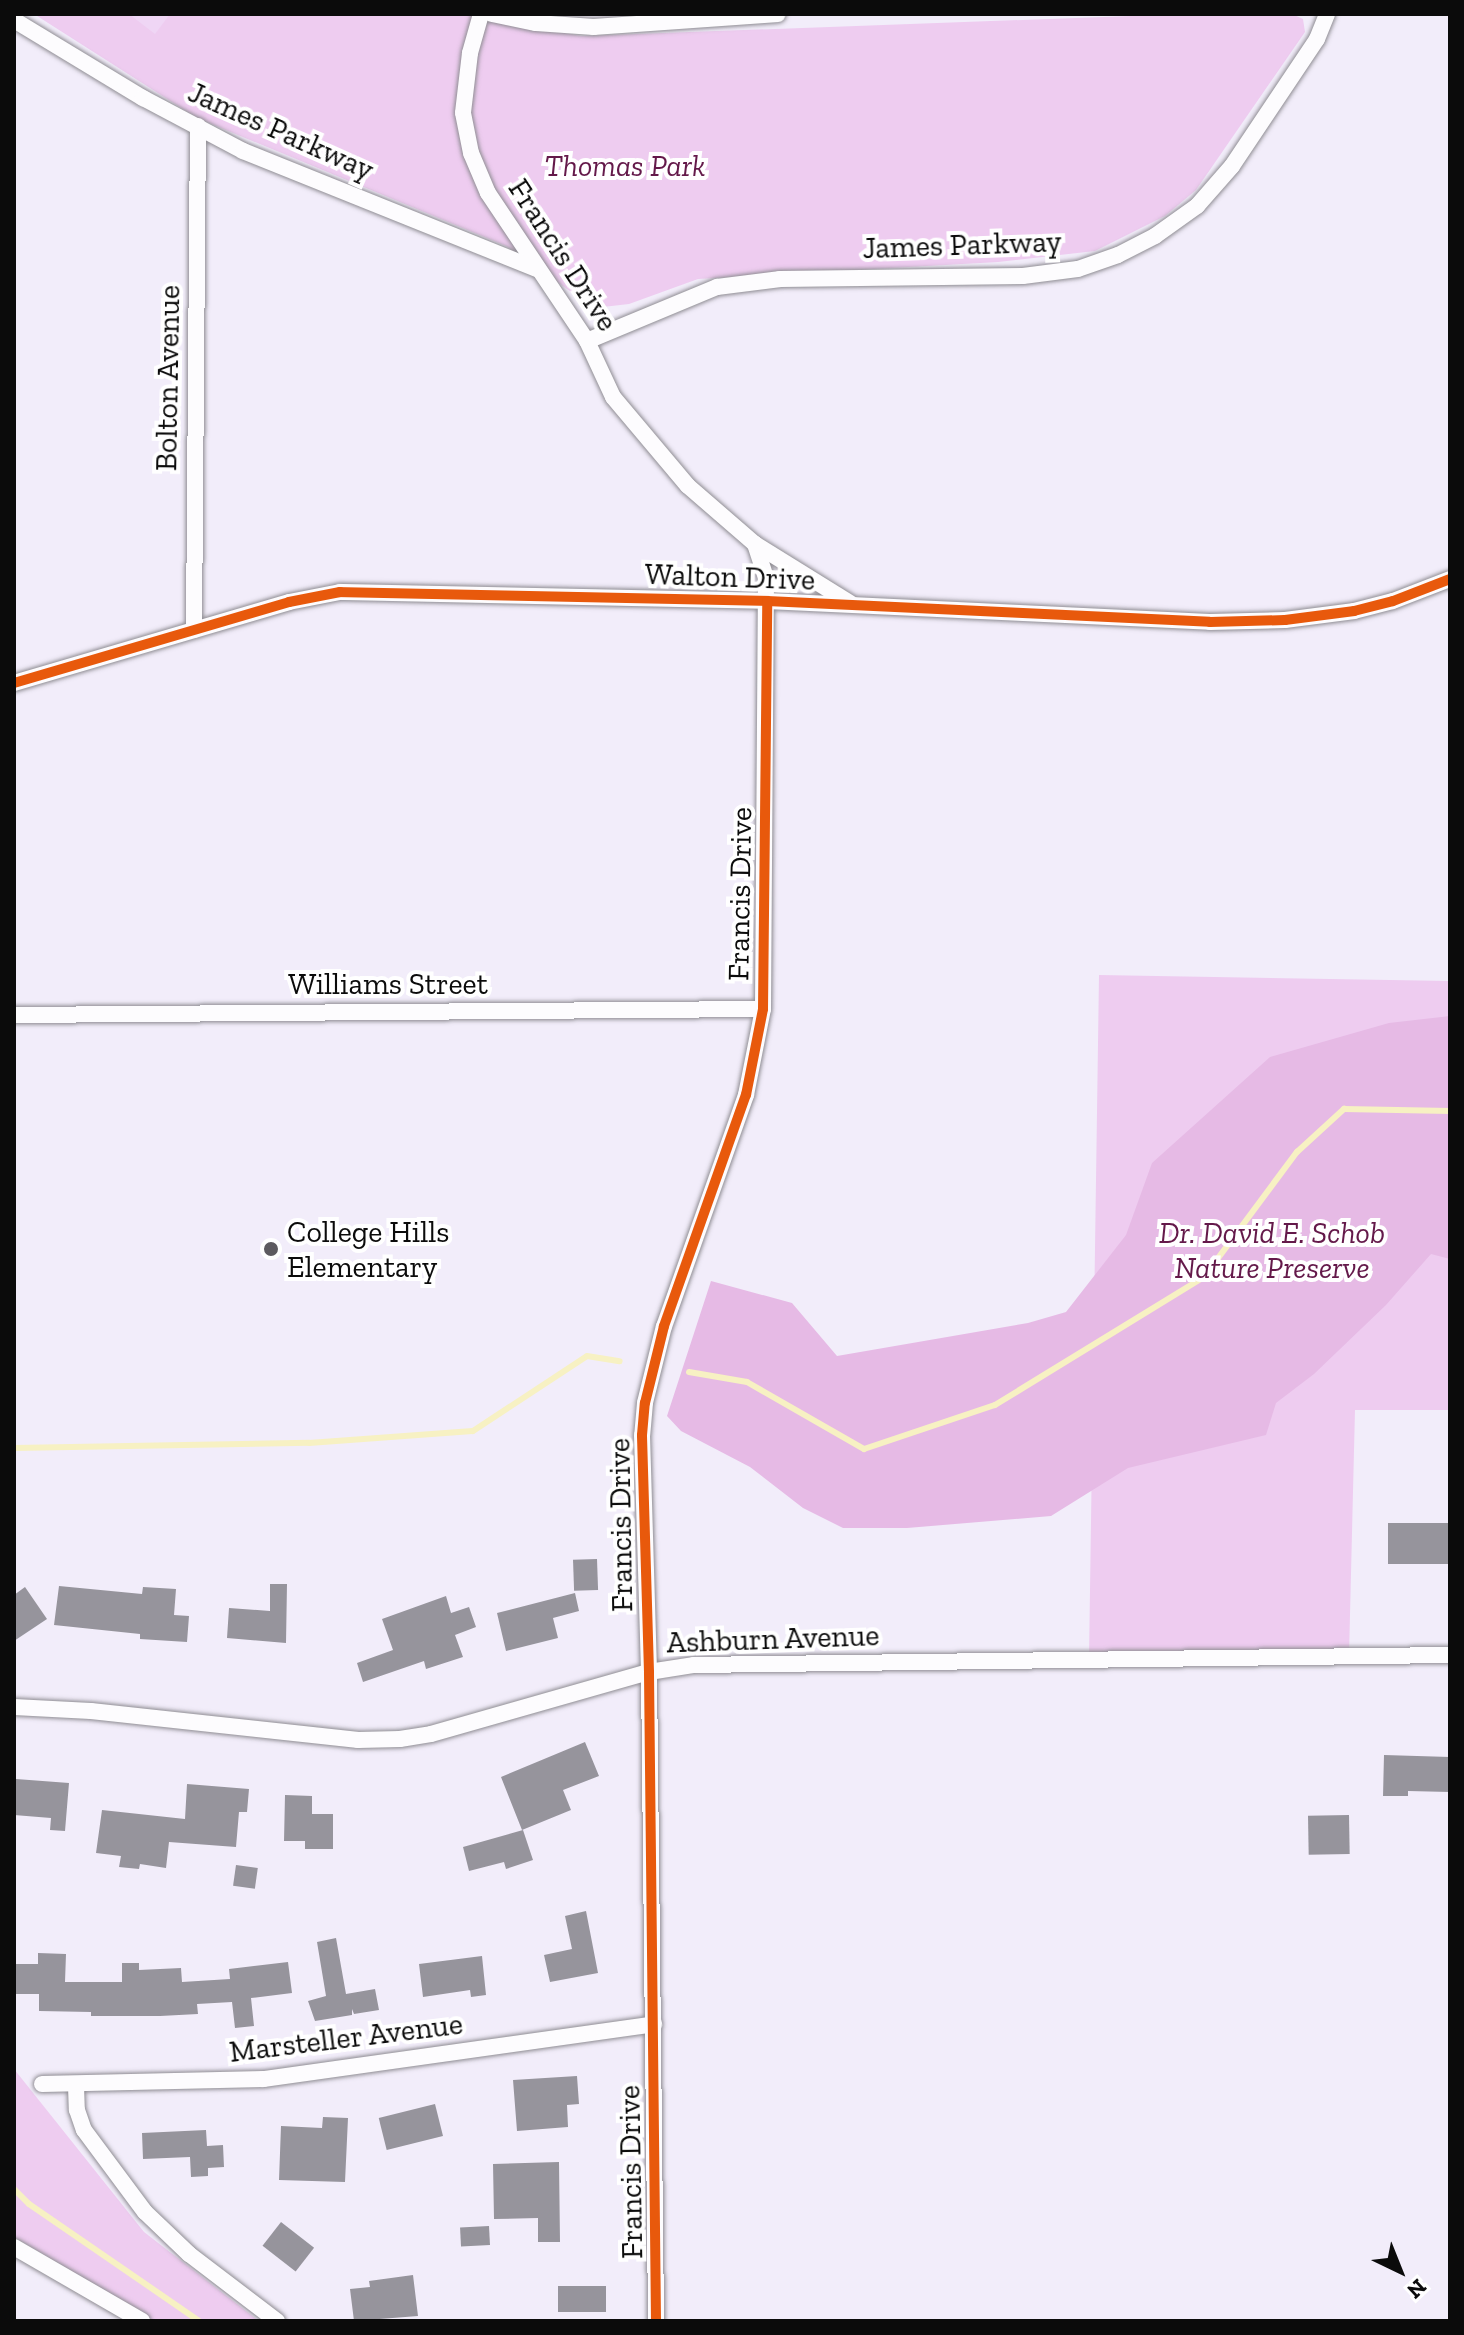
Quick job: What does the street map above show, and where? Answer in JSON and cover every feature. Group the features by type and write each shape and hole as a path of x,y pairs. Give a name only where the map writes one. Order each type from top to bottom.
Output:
{"street":[{"name":"Francis Drive","path":"481,14 463,98 465,132 488,193 587,341 613,397 688,486 755,544 766,577 763,1009 746,1095 664,1326 645,1403 642,1435 649,1672 656,2321"},
{"path":"492,14 536,23 594,27 778,14"},
{"name":"James Parkway","path":"587,341 717,287 780,279 1023,276 1078,269 1118,255 1155,236 1197,206 1232,166 1317,39 1327,14"},
{"name":"James Parkway","path":"14,20 143,98 243,151 537,270"},
{"name":"Bolton Avenue","path":"194,630 198,126"},
{"path":"755,544 855,605"},
{"name":"Walton Drive","path":"14,683 194,630 340,592 767,601 1210,622 1285,620 1367,608 1450,579"},
{"name":"Williams Street","path":"14,1015 763,1009"},
{"name":"Ashburn Avenue","path":"14,1707 91,1711 358,1740 400,1739 431,1734 649,1672 694,1665 1450,1655"},
{"name":"Marsteller Avenue","path":"42,2084 76,2086 279,2078 654,2024"},
{"path":"76,2086 77,2110 84,2130 145,2212 189,2254 277,2321"},
{"path":"14,2247 142,2321"}],"green space":[{"name":"Thomas Park","path":"34,14 466,14 581,36 1184,14 1292,14 1303,19 1305,32 1196,190 1165,216 1095,251 998,262 698,279 629,304 594,308 506,246 197,118"},
{"name":"Dr. David E. Schob Nature Preserve","path":"1099,975 1450,981 1450,1410 1355,1410 1349,1656 1089,1659"},
{"path":"1450,1016 1450,1259 1431,1254 1386,1305 1314,1374 1276,1403 1266,1435 1128,1468 1051,1516 907,1528 843,1528 803,1508 750,1467 681,1431 667,1416 711,1281 792,1303 837,1356 1028,1323 1066,1312 1126,1235 1152,1163 1270,1057 1389,1023"},
{"path":"14,2069 144,2232 259,2321 155,2321 14,2237"}],"shaded area":[{"path":"129,14 170,14 155,34"}],"building":[{"path":"1388,1523 1450,1523 1450,1564 1388,1564"},
{"path":"597,1559 598,1590 574,1591 573,1560"},
{"path":"270,1584 287,1584 286,1643 227,1638 229,1608 270,1611"},
{"path":"59,1586 142,1594 143,1587 176,1589 174,1615 189,1616 187,1642 140,1639 140,1634 54,1625"},
{"path":"25,1587 47,1619 14,1641 14,1595"},
{"path":"575,1593 579,1611 553,1618 558,1638 506,1651 497,1613"},
{"path":"446,1596 451,1613 469,1607 476,1627 455,1635 463,1657 426,1669 424,1661 363,1682 357,1663 393,1650 382,1619"},
{"path":"585,1742 599,1776 563,1790 571,1810 522,1830 501,1777"},
{"path":"1384,1755 1450,1757 1450,1792 1408,1791 1408,1796 1383,1796"},
{"path":"16,1779 69,1783 65,1831 50,1830 51,1818 14,1815"},
{"path":"187,1784 249,1789 247,1812 239,1812 236,1847 169,1842 166,1868 140,1864 139,1869 119,1867 121,1856 96,1853 102,1810 185,1819"},
{"path":"285,1795 312,1796 312,1814 333,1814 333,1849 305,1849 305,1841 284,1841"},
{"path":"1349,1815 1350,1854 1309,1855 1308,1816"},
{"path":"523,1830 533,1860 506,1869 504,1862 469,1871 463,1847"},
{"path":"236,1865 258,1868 255,1889 233,1886"},
{"path":"586,1911 598,1973 550,1982 544,1955 572,1949 565,1916"},
{"path":"336,1938 346,1994 375,1989 379,2010 354,2014 352,2009 352,2015 315,2021 308,2001 326,1996 317,1942"},
{"path":"38,1953 66,1954 65,1982 122,1982 122,1963 139,1963 139,1970 181,1968 182,1982 230,1979 229,1969 288,1962 292,1993 251,1998 254,2026 235,2028 232,2002 197,2004 198,2014 160,2016 91,2016 91,2012 39,2011 39,1994 14,1994 14,1964 38,1964"},
{"path":"482,1956 486,1995 471,1997 470,1990 423,1997 419,1964"},
{"path":"577,2076 579,2104 567,2105 568,2127 517,2131 513,2080"},
{"path":"435,2104 443,2136 387,2150 379,2118"},
{"path":"323,2117 348,2118 345,2182 279,2180 281,2126 322,2128"},
{"path":"206,2130 207,2146 223,2145 224,2167 208,2168 208,2176 191,2177 190,2157 143,2159 142,2133"},
{"path":"559,2162 560,2242 538,2242 538,2218 494,2219 493,2164"},
{"path":"281,2222 314,2248 296,2271 263,2246"},
{"path":"489,2226 490,2245 461,2246 460,2228"},
{"path":"413,2275 418,2316 354,2321 350,2289 370,2287 369,2281"},
{"path":"558,2286 606,2286 606,2312 558,2312"}],"waterway":[{"path":"689,1372 747,1382 864,1449 995,1405 1204,1277 1297,1152 1344,1109 1450,1111"},
{"path":"14,1448 309,1443 473,1431 587,1356 620,1361"},
{"path":"14,2189 29,2204 199,2321"}],"cycle path":[{"path":"14,683 289,602 340,592 767,601 1210,622 1285,620 1354,611 1393,601 1450,579"},
{"path":"656,2321 649,1672 642,1435 645,1403 664,1326 746,1095 763,1009 767,601"}],"place":[{"name":"College Hills Elementary","path":"271,1249"}]}
